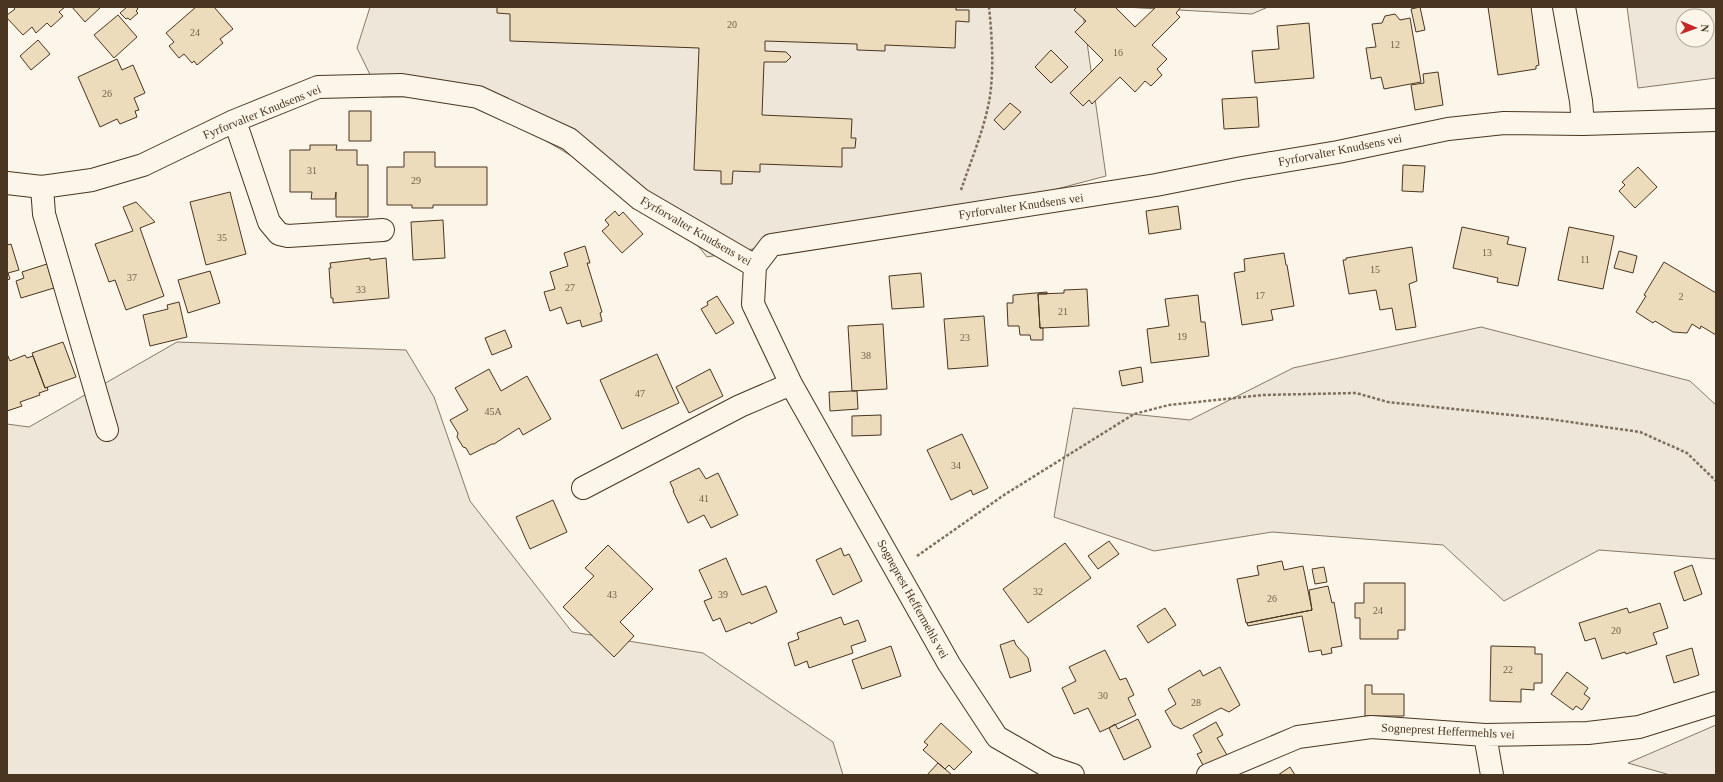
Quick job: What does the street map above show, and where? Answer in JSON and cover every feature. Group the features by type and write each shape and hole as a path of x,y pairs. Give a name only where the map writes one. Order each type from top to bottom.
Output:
{"street":[{"path":"1564,7 1581,101 1583,124"},
{"name":"Fyrforvalter Knudsens vei","path":"7,183 42,187 92,180 143,165 234,121 318,87 402,85 478,97 569,139 640,199 755,266 771,245 1156,185 1242,168 1338,152 1448,129 1504,123 1583,124 1716,120"},
{"path":"234,121 269,222 280,234 288,236 383,230"},
{"path":"42,187 44,214 107,430"},
{"name":"Sogneprest Heffermehls vei","path":"755,266 753,304 791,384 898,571 949,664 997,737 1049,767 1073,775"},
{"path":"583,488 740,406 791,384"},
{"name":"Sogneprest Heffermehls vei","path":"1208,775 1298,737 1371,727 1485,735 1588,732 1639,727 1716,703"},
{"path":"1485,735 1492,775"}],"path":[{"path":"951,217 976,146 990,96 992,36 989,7"},
{"path":"898,571 1004,495 1134,414 1177,404 1263,395 1356,393 1388,402 1550,419 1640,432 1687,454 1716,481"}],"shaded area":[{"path":"370,7 1082,7 1106,176 977,210 707,257 675,217 470,96 381,97 357,48"},
{"path":"1124,7 1268,7 1252,14"},
{"path":"1627,7 1716,7 1716,78 1638,88"},
{"path":"1481,327 1690,381 1716,405 1716,559 1599,550 1504,601 1443,545 1272,532 1154,551 1054,517 1073,408 1190,420 1293,368"},
{"path":"177,342 406,350 434,397 470,501 572,632 703,653 833,742 843,775 7,775 7,424 29,427"},
{"path":"1716,725 1716,775 1670,775 1628,763"}],"building":[{"path":"13,7 65,7 59,12 63,16 51,27 47,23 36,33 32,27 23,35 7,18 7,15 15,9"},
{"path":"72,7 101,7 85,22"},
{"path":"127,7 136,7 138,9 136,11 138,13 130,20 128,18 126,19 120,13"},
{"path":"196,7 214,7 233,29 220,39 223,43 197,65 194,61 192,63 184,54 179,58 169,46 174,42 166,33"},
{"path":"497,7 956,7 956,10 969,10 969,22 956,21 955,48 885,45 885,51 857,50 857,44 765,41 765,51 786,52 791,57 786,62 764,62 762,115 852,119 851,138 856,138 855,148 842,148 842,167 760,164 760,172 733,171 732,184 721,184 721,171 694,170 699,48 510,41 510,14 497,13"},
{"path":"1077,7 1115,7 1135,27 1156,7 1181,7 1176,13 1180,17 1152,45 1167,59 1157,69 1162,75 1151,86 1145,81 1135,92 1120,77 1092,104 1089,100 1083,106 1070,93 1103,60 1075,32 1086,21 1074,10"},
{"path":"1420,7 1425,30 1416,32 1411,9"},
{"path":"1488,7 1531,7 1539,65 1536,66 1536,69 1498,75"},
{"path":"1395,14 1400,20 1410,18 1421,82 1384,89 1381,77 1371,79 1366,48 1376,47 1372,24 1382,23 1385,16"},
{"path":"118,15 137,37 114,58 94,35"},
{"path":"1309,23 1314,78 1255,83 1252,51 1279,49 1277,26"},
{"path":"38,40 50,54 31,70 20,56"},
{"path":"1051,50 1068,67 1051,83 1035,67"},
{"path":"117,59 122,70 133,65 145,93 134,98 139,110 135,111 137,117 120,124 117,119 100,127 78,77"},
{"path":"1438,72 1443,105 1415,110 1411,85 1424,83 1423,74"},
{"path":"1257,97 1259,127 1224,129 1222,99"},
{"path":"1010,103 1021,112 1004,130 994,120"},
{"path":"349,111 371,111 371,141 349,141"},
{"path":"310,145 337,145 336,150 357,150 357,165 368,165 368,217 336,217 336,192 335,199 311,199 312,192 290,192 290,150 310,150"},
{"path":"404,152 435,152 435,167 487,167 487,205 433,205 433,208 412,208 412,205 387,205 387,167 404,167"},
{"path":"1403,165 1425,166 1423,192 1402,191"},
{"path":"1638,167 1657,187 1635,208 1619,191 1625,185 1622,182"},
{"path":"230,192 246,254 206,265 190,202"},
{"path":"136,202 155,222 140,228 164,296 126,310 115,280 109,282 95,244 133,231 123,207"},
{"path":"1178,206 1181,229 1149,234 1146,211"},
{"path":"615,211 619,216 623,212 643,234 622,253 602,231 609,225 605,220"},
{"path":"443,220 445,258 413,260 411,222"},
{"path":"1462,227 1509,237 1507,244 1526,248 1518,286 1497,282 1498,278 1453,268"},
{"path":"1569,227 1614,236 1603,289 1558,280"},
{"path":"11,244 19,270 8,273 10,279 7,280 7,245"},
{"path":"585,246 590,263 587,263 602,312 600,313 602,321 582,327 580,320 567,324 561,307 550,311 544,292 555,289 550,272 568,266 564,253"},
{"path":"1412,247 1417,281 1409,284 1416,327 1396,330 1392,308 1380,310 1376,290 1349,294 1343,260 1346,260 1346,258"},
{"path":"1619,251 1637,256 1633,273 1614,268"},
{"path":"1284,253 1294,306 1271,310 1273,320 1242,325 1234,273 1245,271 1244,259"},
{"path":"370,258 370,260 386,258 389,298 333,303 333,298 331,298 330,263"},
{"path":"1664,262 1716,293 1716,335 1701,326 1700,329 1692,324 1687,333 1673,332 1655,321 1653,323 1636,312 1646,296 1644,295"},
{"path":"47,264 54,288 21,298 16,281 24,278 22,272"},
{"path":"210,271 220,303 188,313 178,280"},
{"path":"921,273 924,307 892,309 889,276"},
{"path":"1087,289 1089,326 1040,328 1038,294 1064,293 1064,290"},
{"path":"1047,292 1047,294 1038,294 1040,328 1043,328 1043,340 1031,340 1030,335 1020,335 1019,326 1008,326 1007,303 1013,303 1013,295"},
{"path":"1198,295 1201,322 1205,322 1209,356 1151,363 1147,329 1169,326 1165,299"},
{"path":"717,296 734,323 716,334 701,309 708,305 707,302"},
{"path":"179,302 187,337 150,346 143,315 168,309 167,305"},
{"path":"984,316 988,366 948,369 944,319"},
{"path":"883,324 887,389 852,391 848,326"},
{"path":"505,330 512,347 492,355 485,338"},
{"path":"63,342 76,377 45,388 32,353"},
{"path":"7,354 10,361 25,355 27,358 33,356 45,388 47,387 48,390 39,393 40,395 20,402 22,406 7,411"},
{"path":"657,354 679,403 622,429 600,380"},
{"path":"1141,367 1143,382 1122,386 1119,371"},
{"path":"489,369 501,391 527,376 551,419 523,435 519,428 494,444 470,455 457,437 458,433 450,420 468,410 455,388"},
{"path":"710,369 723,396 689,413 676,387"},
{"path":"857,391 858,409 830,411 829,392"},
{"path":"881,415 881,435 852,436 852,416"},
{"path":"962,434 988,488 973,495 971,490 951,500 927,450"},
{"path":"699,468 706,479 718,473 738,515 711,528 704,515 688,523 670,482"},
{"path":"553,500 567,532 530,549 516,517"},
{"path":"1109,541 1119,554 1098,569 1088,556"},
{"path":"1065,543 1091,578 1028,623 1003,589"},
{"path":"608,545 653,589 620,622 634,636 614,657 563,607 594,576 585,568"},
{"path":"841,548 844,556 849,554 862,581 833,595 816,560"},
{"path":"726,558 742,595 766,586 777,612 751,624 750,622 726,632 720,618 713,621 704,601 712,598 699,570"},
{"path":"1282,561 1284,570 1303,566 1312,610 1246,623 1237,579 1259,575 1257,566"},
{"path":"1692,565 1702,594 1684,601 1674,572"},
{"path":"1324,567 1327,582 1315,584 1312,569"},
{"path":"1364,583 1405,583 1405,630 1398,630 1398,639 1360,639 1360,618 1355,618 1355,603 1364,603"},
{"path":"1328,586 1332,603 1334,602 1342,646 1331,648 1332,653 1322,655 1321,650 1309,652 1302,616 1248,626 1247,623 1312,610 1309,590"},
{"path":"1660,603 1668,628 1653,633 1657,644 1626,654 1625,652 1602,659 1595,638 1585,641 1579,623 1627,608 1629,613"},
{"path":"1165,608 1176,625 1148,643 1137,626"},
{"path":"841,617 844,625 858,620 866,641 851,646 853,653 809,668 807,661 795,666 788,643 799,639 797,633"},
{"path":"1014,640 1016,645 1028,658 1031,671 1010,678 1000,645"},
{"path":"891,646 901,676 862,689 852,660"},
{"path":"1491,646 1535,647 1535,654 1542,654 1542,683 1534,683 1534,690 1521,689 1521,702 1490,701"},
{"path":"1692,648 1699,675 1674,683 1666,656"},
{"path":"1105,650 1120,680 1126,678 1134,695 1128,698 1136,715 1100,732 1088,708 1074,714 1062,688 1076,681 1069,667"},
{"path":"1220,667 1240,705 1229,712 1221,708 1181,729 1173,725 1165,711 1176,704 1168,689 1200,670 1203,676"},
{"path":"1567,672 1588,688 1584,694 1590,698 1582,710 1576,706 1573,710 1551,694"},
{"path":"1365,685 1372,685 1372,694 1404,694 1404,716 1365,716"},
{"path":"1138,719 1151,747 1124,760 1109,728 1115,724 1118,729"},
{"path":"1216,722 1223,735 1217,738 1227,755 1204,767 1197,754 1202,752 1193,735"},
{"path":"941,723 972,752 954,770 949,765 945,769 923,750 928,745 924,742"},
{"path":"938,763 952,775 927,775"},
{"path":"1290,767 1295,775 1278,775"}]}
